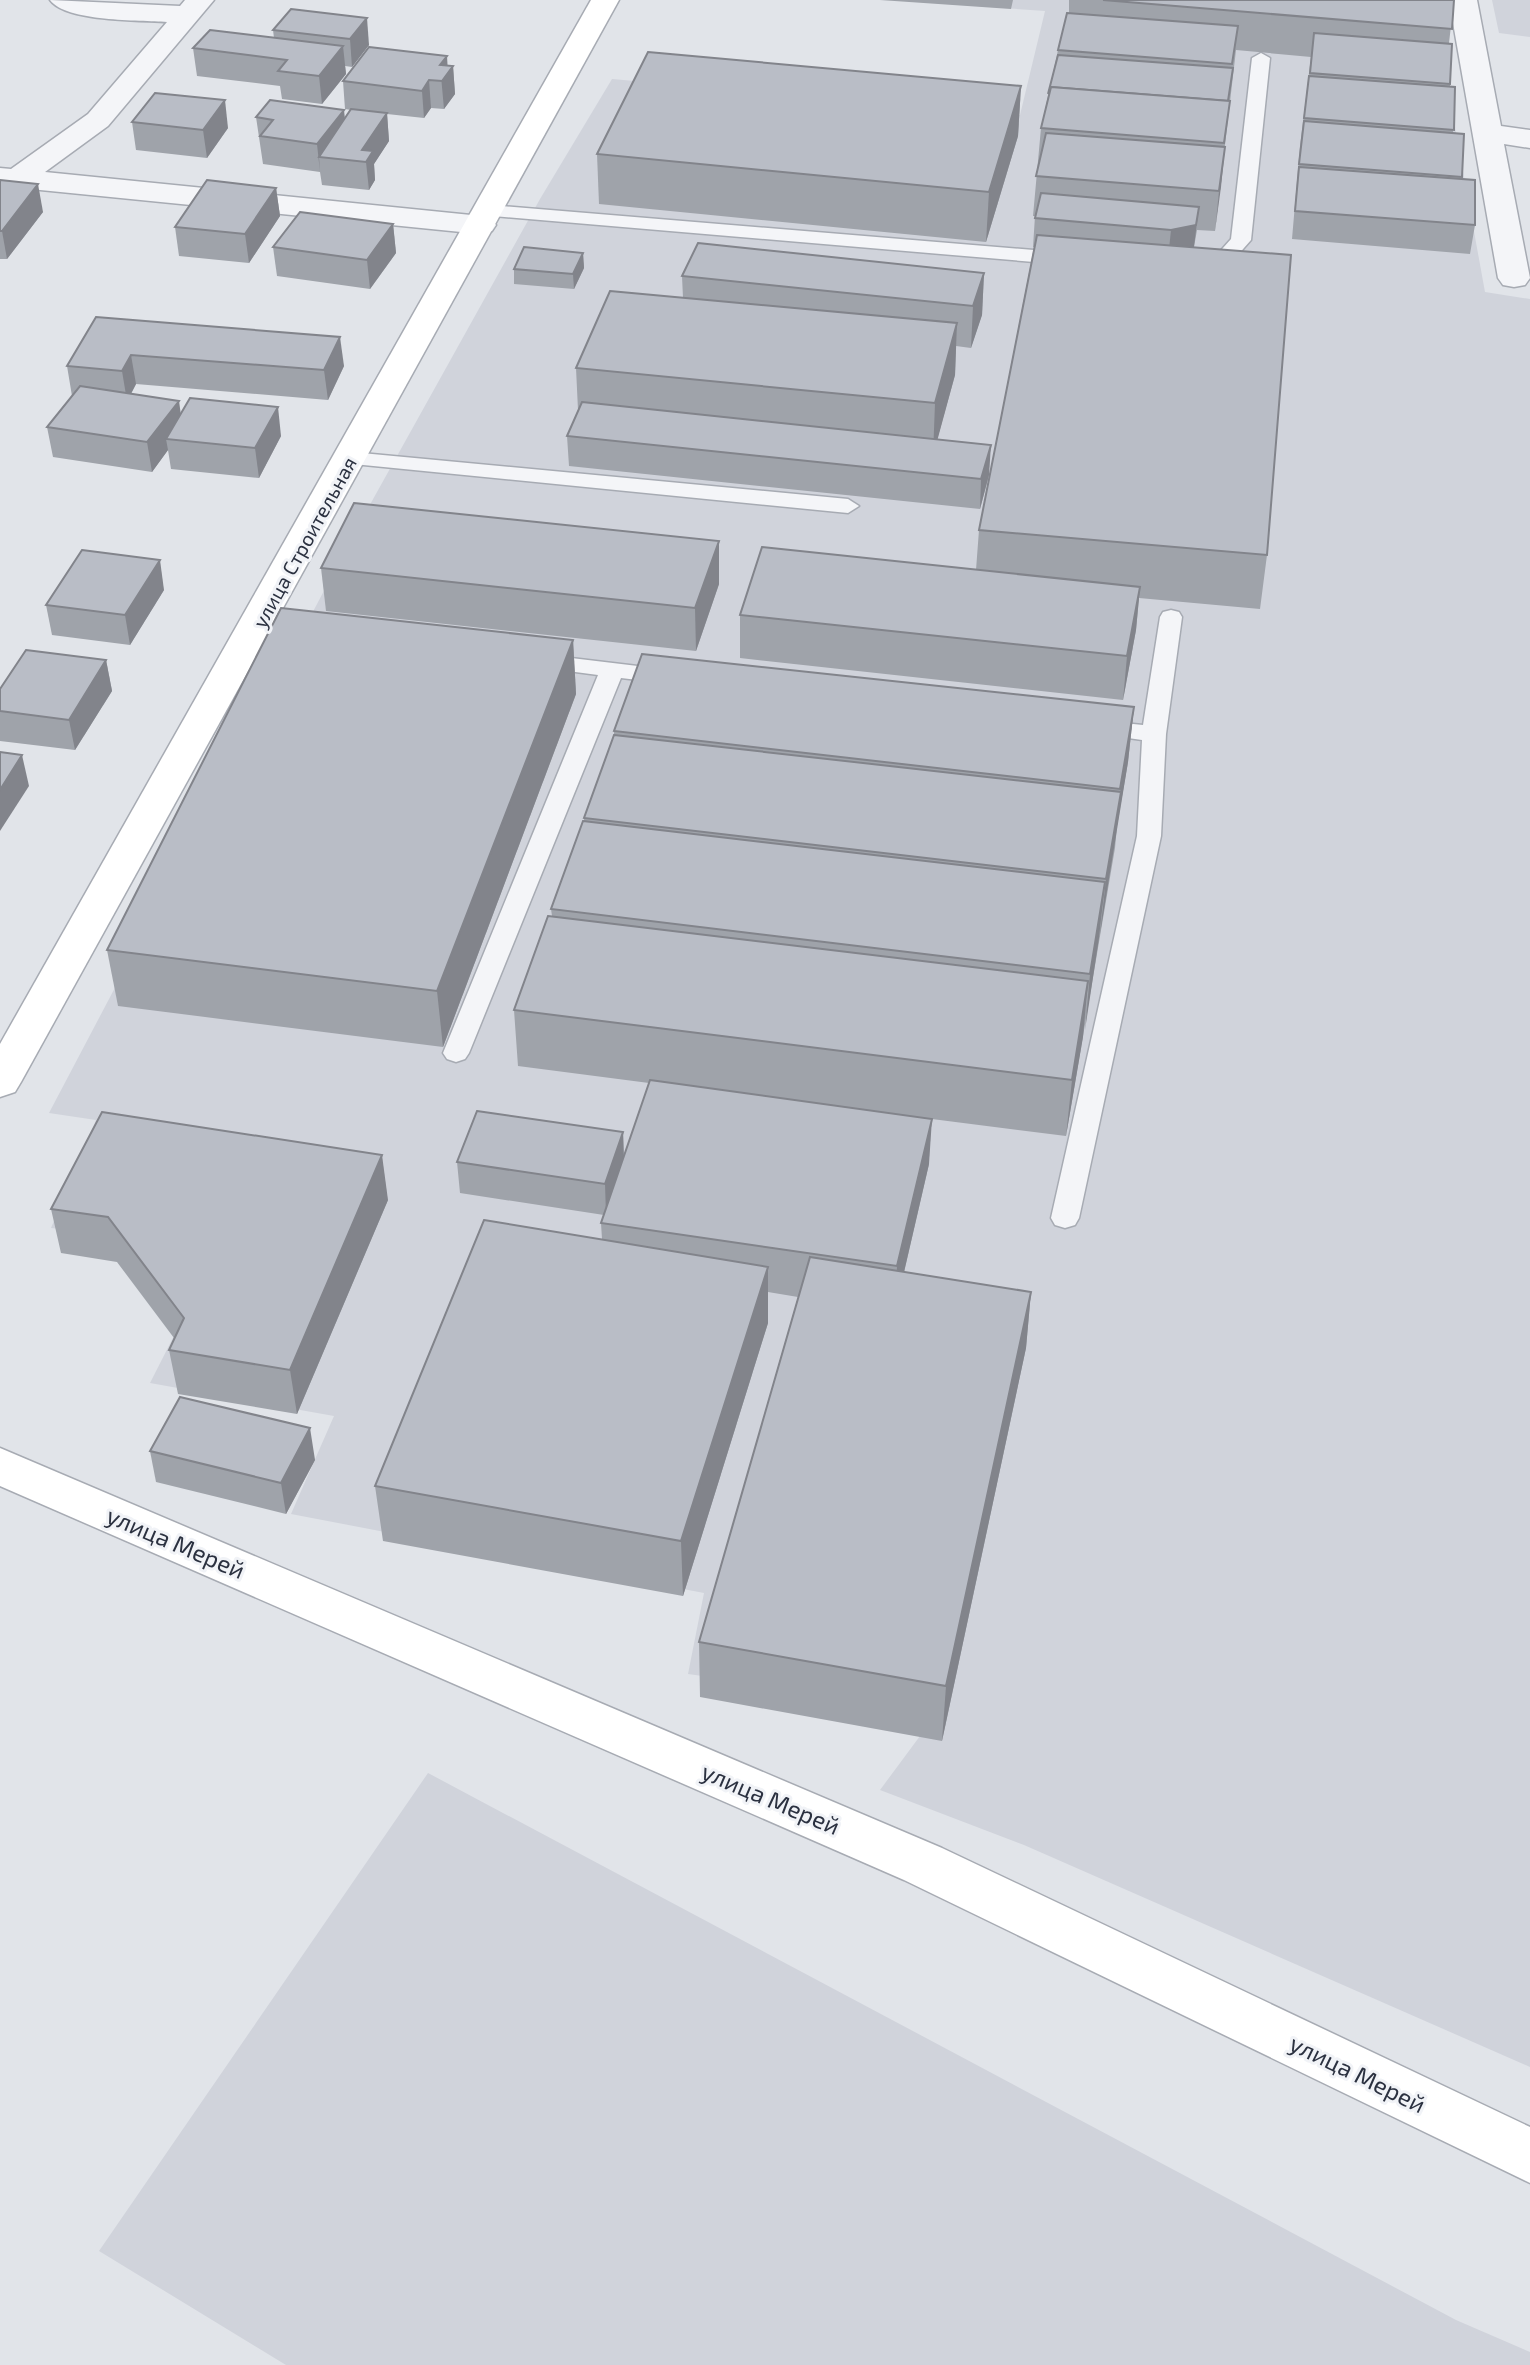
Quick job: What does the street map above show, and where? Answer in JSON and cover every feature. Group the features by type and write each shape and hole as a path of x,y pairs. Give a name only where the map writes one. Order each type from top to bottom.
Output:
{"main road":[{"name":"улица Строительная","path":"0,1082 271,629 351,458 605,0"},
{"name":"улица Мерей","path":"0,1466 923,1864 1530,2156"}],"street":[{"path":"64,0 80,7 194,8"},
{"path":"1463,0 1514,278"},
{"path":"9,178 98,120 194,8"},
{"path":"1487,133 1530,139"},
{"path":"9,178 485,218"}],"lane":[{"path":"1179,269 1194,270 1222,261 1241,240 1261,58"},
{"path":"485,218 1085,261"},
{"path":"351,458 848,506"},
{"path":"1065,1218 1149,836 1154,734 1171,617"},
{"path":"519,659 690,679"},
{"path":"456,1053 612,670"},
{"path":"1076,725 1154,734"}],"shaded area":[{"path":"893,0 1432,0 1485,292 1530,299 1530,2067 1024,1845 880,1790 940,1709 688,1674 704,1593 291,1514 334,1416 150,1383 182,1320 98,1233 51,1228 96,1120 49,1113 357,528 540,199 612,79 1020,115 1045,11"},
{"path":"1492,0 1530,0 1530,37 1499,33"},
{"path":"428,1773 1456,2320 1530,2352 1530,2365 286,2365 99,2251"}],"building":[{"path":"1103,0 1454,0 1452,29"},
{"path":"291,9 367,18 350,39 273,30"},
{"path":"1067,13 1238,26 1232,64 1058,50"},
{"path":"210,30 343,46 319,76 278,71 287,60 193,48"},
{"path":"1314,33 1452,44 1450,84 1310,73"},
{"path":"369,47 447,56 440,65 453,66 442,81 429,80 422,91 343,81"},
{"path":"648,52 1021,86 989,192 597,154"},
{"path":"1058,55 1233,68 1228,101 1051,87 1048,94"},
{"path":"1309,76 1455,87 1454,130 1304,118"},
{"path":"1051,87 1230,101 1224,143 1041,128"},
{"path":"155,93 225,100 203,130 132,122"},
{"path":"270,100 344,110 317,144 260,136 273,120 256,117"},
{"path":"351,109 387,113 362,150 373,151 366,162 319,157"},
{"path":"1304,121 1464,134 1462,177 1299,164"},
{"path":"1046,133 1225,147 1219,191 1036,176"},
{"path":"1299,167 1475,180 1475,225 1295,211"},
{"path":"0,180 38,184 2,231 0,231"},
{"path":"207,180 276,188 245,234 175,227"},
{"path":"1041,193 1199,207 1196,225 1171,230 1035,218"},
{"path":"300,212 393,224 367,260 273,247"},
{"path":"1037,235 1291,255 1267,555 979,530"},
{"path":"698,243 984,273 973,306 682,276"},
{"path":"524,247 583,253 573,274 514,269"},
{"path":"610,291 957,323 935,403 576,368"},
{"path":"96,317 340,337 324,370 131,355 122,371 67,366"},
{"path":"80,386 179,401 147,442 47,427"},
{"path":"190,398 278,407 255,448 166,439"},
{"path":"582,402 991,445 981,479 567,436"},
{"path":"354,503 719,541 695,608 321,568"},
{"path":"762,547 1140,587 1127,656 740,615"},
{"path":"82,550 160,560 125,615 46,605"},
{"path":"281,608 573,640 437,991 107,950"},
{"path":"26,650 106,660 69,720 0,711 0,689"},
{"path":"642,654 1134,707 1120,789 614,731"},
{"path":"614,735 1121,792 1106,879 584,818"},
{"path":"0,752 22,755 0,790"},
{"path":"583,821 1105,882 1090,974 551,909"},
{"path":"548,916 1088,981 1072,1080 514,1010"},
{"path":"650,1080 932,1119 897,1266 601,1223"},
{"path":"477,1111 623,1132 605,1184 457,1162"},
{"path":"102,1112 382,1155 290,1370 169,1350 184,1318 108,1217 51,1209"},
{"path":"484,1220 768,1267 681,1541 375,1486"},
{"path":"810,1257 1031,1292 946,1686 699,1642"},
{"path":"180,1397 310,1428 281,1483 150,1451"}]}
